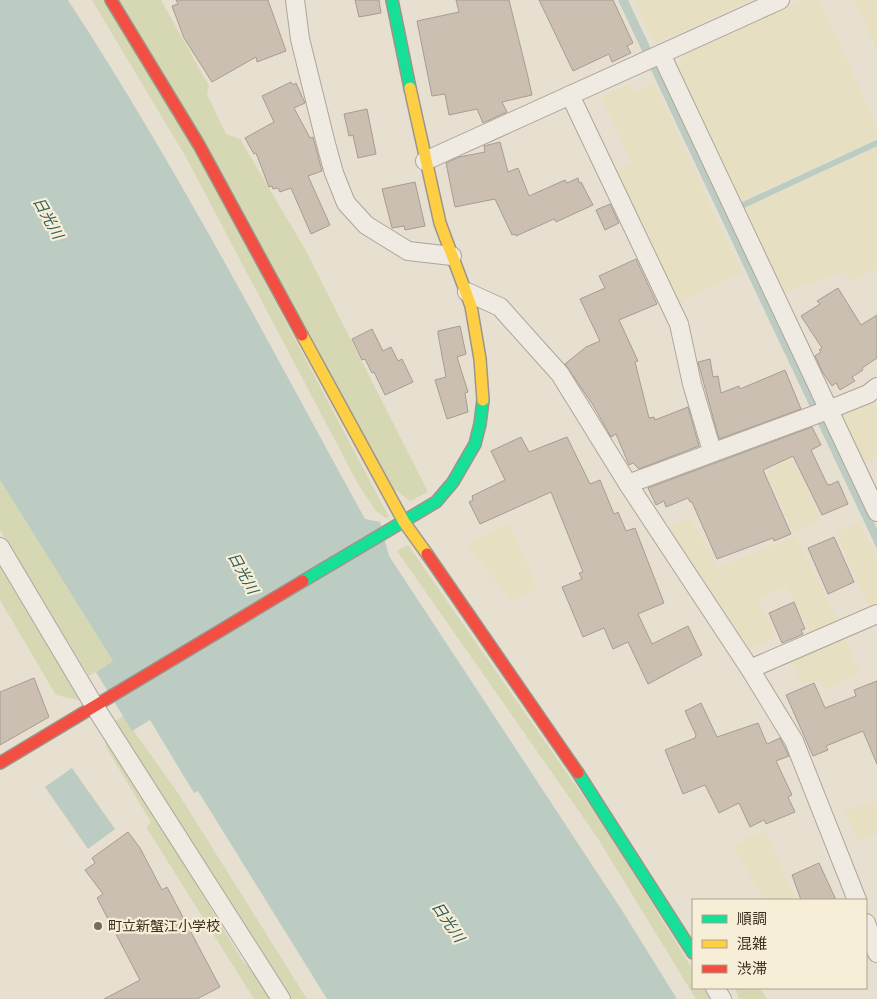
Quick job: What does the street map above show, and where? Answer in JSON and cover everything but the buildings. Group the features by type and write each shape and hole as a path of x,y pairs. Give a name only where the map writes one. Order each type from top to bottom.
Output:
{"street":[{"path":"111,0 199,145 400,524 469,612 615,829 692,951"},
{"path":"295,0 300,39 326,144 334,173 346,203 366,225 408,251 452,256"},
{"path":"0,763 436,502 453,484 466,463 477,437 483,410 483,368 467,292 442,232 425,161 392,0"},
{"path":"425,161 780,0"},
{"path":"654,57 820,412 877,512"},
{"path":"570,95 679,324 692,384 712,451"},
{"path":"467,292 500,307 560,374 628,484 750,669 794,741 857,899"},
{"path":"628,484 868,394 877,386"},
{"path":"0,547 100,704 281,999"},
{"path":"750,669 877,614"},
{"path":"867,926 877,953"}],"shaded area":[{"path":"635,0 752,0 657,43 650,34"},
{"path":"804,0 820,0 877,126 877,139 737,203 678,69 685,54"},
{"path":"854,0 877,0 877,51"},
{"path":"654,83 742,273 673,305 611,173 632,163 601,97 630,84 634,92"},
{"path":"877,148 877,269 850,282 845,272 779,295 740,210"},
{"path":"873,402 877,411 877,457 862,465 841,419 842,413"},
{"path":"781,437 822,520 794,533 766,473 780,466 770,443"},
{"path":"691,518 718,567 796,536 840,624 813,636 786,586 759,600 776,637 749,649 668,527"},
{"path":"509,522 537,588 511,601 467,544"},
{"path":"859,522 877,559 877,609 871,612 836,533"},
{"path":"844,636 860,673 825,690 819,679 804,686 790,660"},
{"path":"874,800 877,807 877,834 859,842 845,810"},
{"path":"765,830 797,899 762,899 733,845"}],"green space":[{"path":"92,0 105,0 193,146 389,517 386,518 376,511 358,484 187,159"},
{"path":"116,0 161,0 209,86 207,94 226,134 240,139 305,249 428,492 410,501 393,488"},
{"path":"0,480 113,661 89,676 0,530"},
{"path":"408,545 608,832 692,968 692,989 705,989 711,999 696,999 597,837 397,551"},
{"path":"0,562 82,701 56,695 0,600"},
{"path":"123,716 178,793 307,999 287,999 115,721"},
{"path":"105,735 244,963 250,967 270,999 254,999 146,827 151,822 106,747"},
{"path":"735,989 761,989 767,999 739,999"}],"water":[{"name":"日光川","path":"0,0 68,0 185,191 365,519 380,522 389,556 623,912 677,999 327,999 198,791 194,793 150,720 132,731 96,672 113,661 0,480"},
{"path":"618,0 628,0 877,529 877,549"},
{"path":"72,768 115,829 88,849 45,787"}],"waterway":[{"path":"741,206 877,143"}],"traffic: fast":[{"path":"392,0 410,88"},
{"path":"303,581 436,502 453,482 475,444 483,400"},
{"path":"578,773 692,951"}],"traffic: slow":[{"path":"410,88 440,223 471,306 480,359 483,400"},
{"path":"302,335 404,522 427,554"}],"traffic: jam":[{"path":"111,0 199,145 302,335"},
{"path":"427,554 578,773"},
{"path":"0,763 303,581"}],"place":[{"name":"町立新蟹江小学校","path":"98,926"}]}
